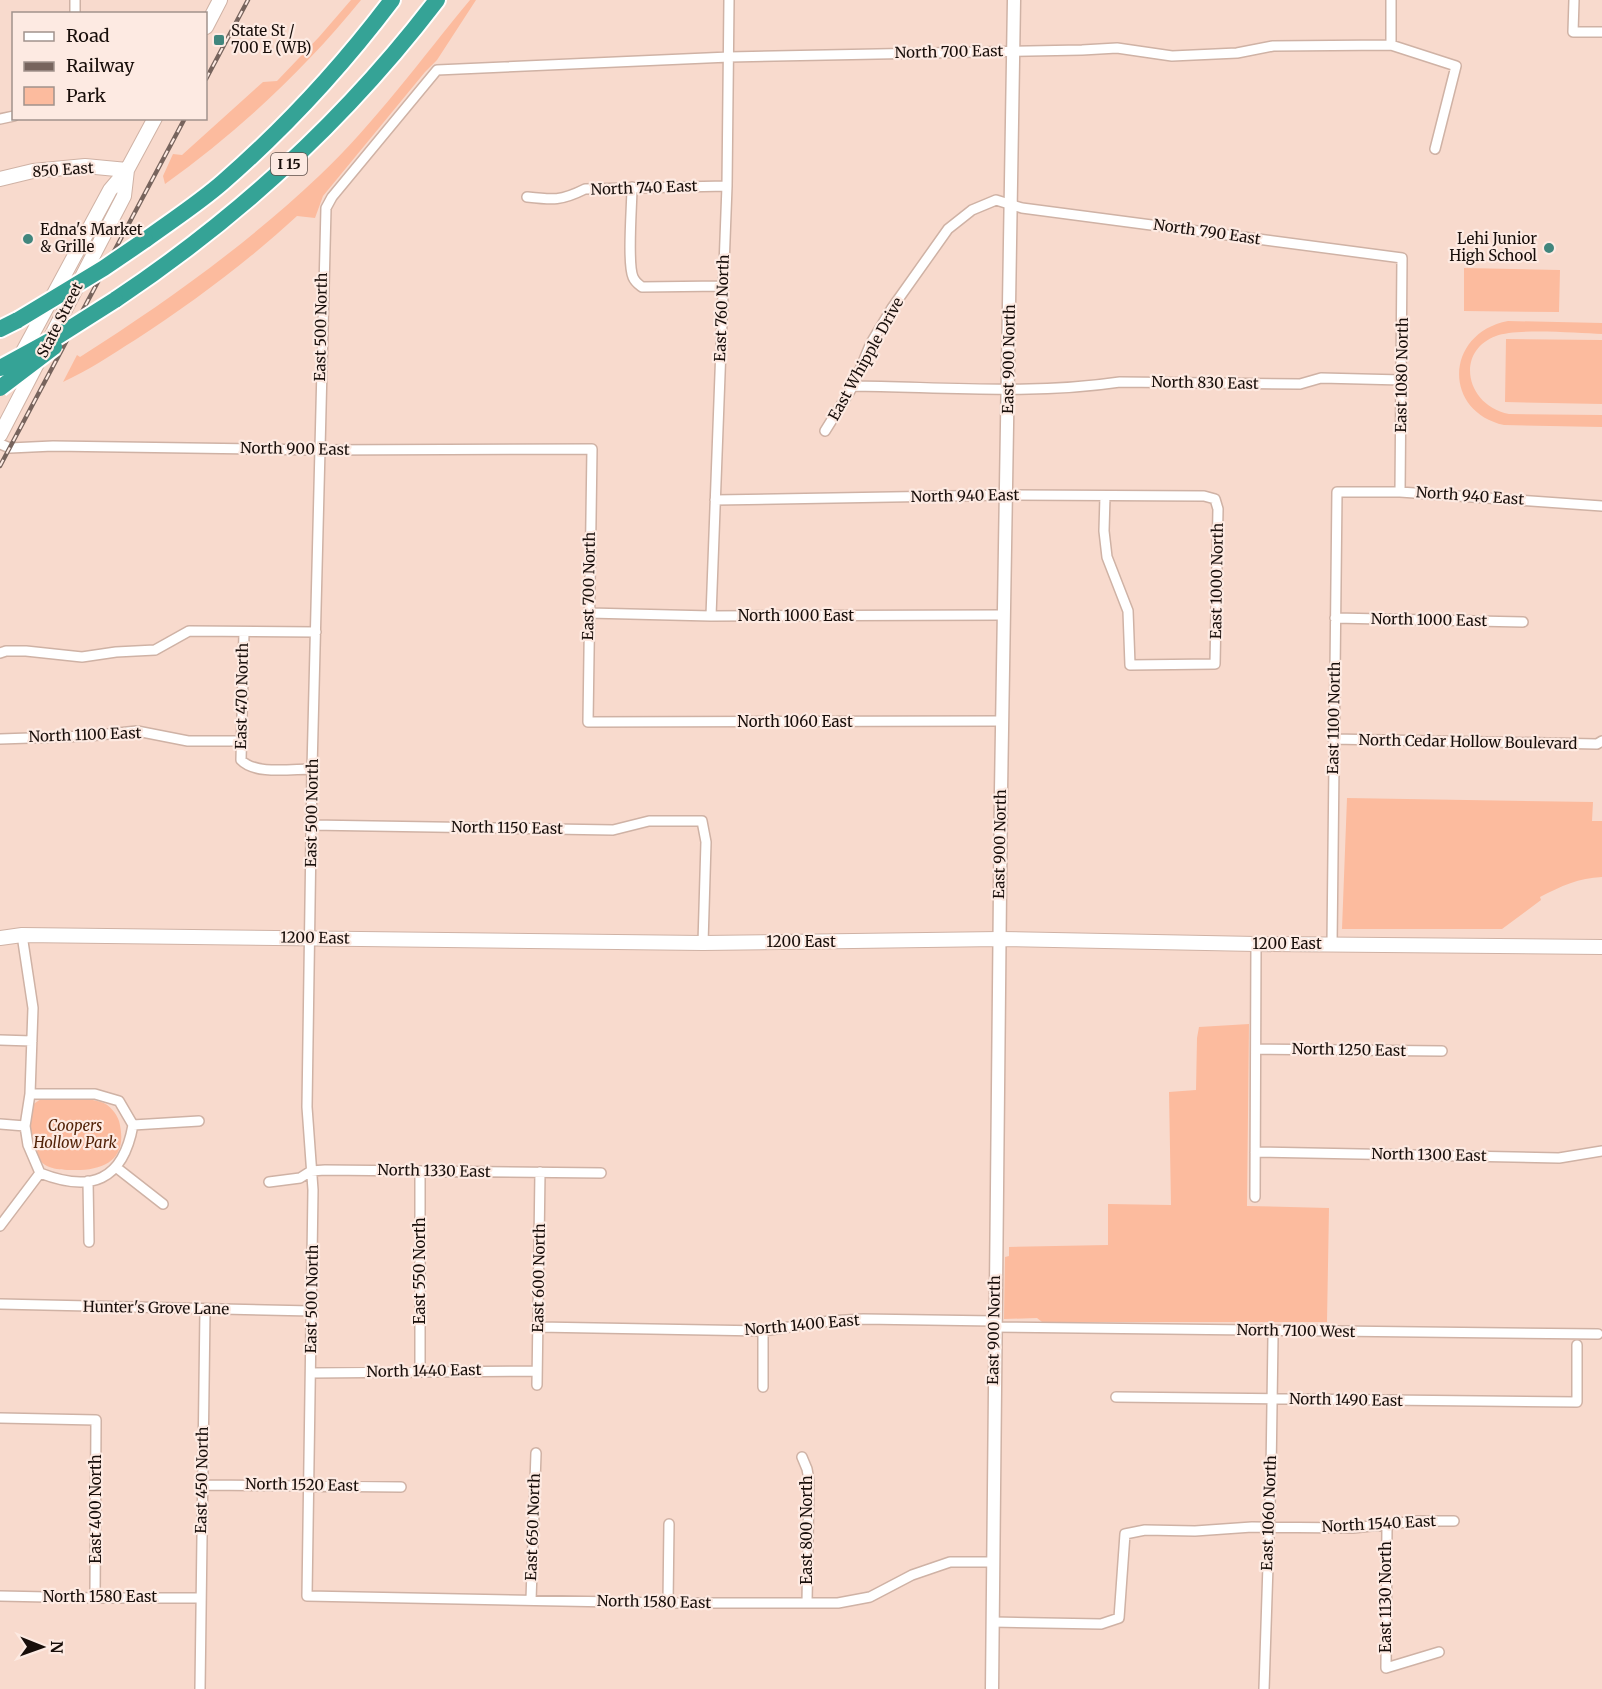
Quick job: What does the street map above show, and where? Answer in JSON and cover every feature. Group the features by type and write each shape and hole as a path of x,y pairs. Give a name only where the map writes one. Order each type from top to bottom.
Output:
{"highway":[{"name":"I 15","path":"0,329 105,268 222,183 265,143 322,84 392,0"},
{"name":"I 15","path":"0,368 115,300 203,238 282,170 370,81 437,0"},
{"path":"0,317 18,320"},
{"path":"0,388 50,351 85,319"}],"main road":[{"path":"207,25 220,0"},
{"name":"State Street","path":"0,396 110,190 127,170 154,120"},
{"name":"850 East","path":"0,179 33,171 86,166 127,170"},
{"name":"State Street","path":"0,435 124,196 127,170"},
{"name":"1200 East","path":"0,938 22,935 703,943 999,939 1602,947"}],"street":[{"name":"East 760 North","path":"711,616 727,186 729,0"},
{"name":"East 900 North","path":"992,1689 999,939 1014,0"},
{"path":"1391,0 1391,45"},
{"path":"1574,0 1573,32 1602,32"},
{"name":"North 700 East","path":"437,70 729,57 1116,48 1172,56 1237,53 1273,46 1391,45 1456,66 1435,149"},
{"name":"East 500 North","path":"307,1596 313,1190 307,1107 318,450 326,208 332,197 437,70"},
{"name":"North 740 East","path":"527,196 551,200 567,198 585,189 727,186"},
{"path":"632,187 631,262 632,275 636,283 642,287 723,286"},
{"name":"East Whipple Drive","path":"825,431 853,386 871,344 892,308 948,229 972,210 996,200 1012,206"},
{"name":"North 790 East","path":"1012,206 1402,258"},
{"name":"East 1080 North","path":"1400,492 1402,258"},
{"name":"North 830 East","path":"853,386 1060,389 1120,382 1300,384 1321,378 1402,380"},
{"name":"North 900 East","path":"0,444 10,448 53,446 318,450 592,449"},
{"name":"East 700 North","path":"588,722 592,449"},
{"name":"North 940 East","path":"1337,492 1400,492 1602,506"},
{"name":"East 1100 North","path":"1332,944 1337,492"},
{"name":"North 940 East","path":"715,500 1006,495 1204,496 1215,499"},
{"name":"East 1000 North","path":"1105,496 1104,531 1107,557 1128,611 1130,665 1215,664 1218,509 1215,499"},
{"name":"North 1000 East","path":"589,613 711,616 1004,615"},
{"name":"North 1000 East","path":"1335,618 1523,622"},
{"path":"0,653 26,651 82,657 155,650 189,631 316,632"},
{"name":"East 470 North","path":"244,632 241,759 246,765 257,769 312,769"},
{"name":"North 1060 East","path":"588,722 1002,721"},
{"name":"North 1100 East","path":"0,739 88,736 137,731 188,741 241,741"},
{"name":"North Cedar Hollow Boulevard","path":"1333,740 1597,744 1602,741"},
{"name":"North 1150 East","path":"311,825 613,830 648,820 702,821 706,842 703,943"},
{"path":"22,935 33,1008 30,1094 25,1126 28,1145 40,1173 60,1181 88,1181 104,1178 117,1168 124,1156 133,1125 119,1101 94,1094 30,1094"},
{"path":"1255,1197 1256,944"},
{"path":"0,1040 32,1041"},
{"name":"North 1250 East","path":"1256,1050 1442,1051"},
{"path":"133,1125 199,1121"},
{"path":"0,1124 25,1126"},
{"name":"North 1300 East","path":"1255,1152 1559,1158 1602,1151"},
{"path":"117,1168 164,1204"},
{"name":"North 1330 East","path":"270,1182 300,1178 311,1171 601,1173"},
{"name":"East 550 North","path":"420,1171 420,1371"},
{"name":"East 600 North","path":"537,1385 540,1172"},
{"path":"0,1226 40,1173"},
{"path":"88,1181 88,1242"},
{"name":"Hunter's Grove Lane","path":"0,1305 312,1311"},
{"name":"East 450 North","path":"200,1689 205,1310"},
{"name":"North 1400 East","path":"538,1327 764,1331 829,1321 863,1319 994,1324"},
{"name":"North 7100 West","path":"994,1324 1598,1334"},
{"path":"763,1387 764,1331"},
{"name":"East 1060 North","path":"1264,1689 1273,1338"},
{"name":"North 1490 East","path":"1116,1397 1577,1402 1577,1345"},
{"name":"North 1440 East","path":"311,1373 537,1371"},
{"name":"East 400 North","path":"0,1418 96,1420 95,1598"},
{"name":"East 650 North","path":"531,1600 536,1453"},
{"name":"East 800 North","path":"802,1457 809,1480 807,1603"},
{"name":"North 1520 East","path":"203,1485 401,1487"},
{"name":"North 1540 East","path":"992,1622 1101,1624 1119,1618 1125,1534 1144,1530 1195,1531 1269,1527 1353,1528 1417,1521 1454,1521"},
{"path":"668,1603 669,1524"},
{"name":"East 1130 North","path":"1387,1526 1386,1668 1439,1652"},
{"name":"North 1580 East","path":"307,1596 668,1603 838,1603 870,1597 912,1575 950,1562 993,1562"},
{"name":"North 1580 East","path":"0,1596 200,1598"}],"green space":[{"path":"351,0 361,0 294,75 219,143 165,184 163,176 173,154 182,155 263,82 277,81"},
{"path":"470,0 476,0 437,60 323,196 315,218 297,216 239,266 177,311 109,357 63,382 77,355 80,357 112,337 204,272 263,226 319,176 378,113"},
{"path":"1464,268 1560,270 1559,312 1464,311"},
{"path":"1508,321 1602,323 1602,334 1518,332 1496,336 1483,343 1475,353 1470,365 1475,389 1483,400 1494,409 1509,414 1602,415 1602,427 1504,425 1484,417 1470,405 1461,389 1459,372 1463,355 1472,340 1487,328"},
{"path":"1506,339 1602,340 1602,404 1505,402"},
{"path":"1347,798 1593,802 1592,821 1602,821 1602,877 1570,883 1555,889 1540,897 1541,900 1502,929 1342,929"},
{"path":"1249,1024 1247,1206 1329,1208 1327,1322 1042,1322 1037,1318 1004,1319 1005,1257 1009,1256 1009,1247 1108,1245 1108,1204 1171,1205 1169,1092 1196,1090 1199,1027"},
{"name":"Coopers Hollow Park","path":"41,1099 87,1099 107,1105 119,1121 121,1134 121,1145 112,1160 95,1168 67,1170 47,1166 39,1160 33,1149 31,1130 32,1105"}],"railway":[{"path":"207,77 248,0"},
{"path":"0,466 184,120"}],"place":[{"name":"State St / 700 E (WB)","path":"219,40"},
{"name":"Edna's Market & Grille","path":"28,239"},
{"name":"Lehi Junior High School","path":"1549,248"}]}
